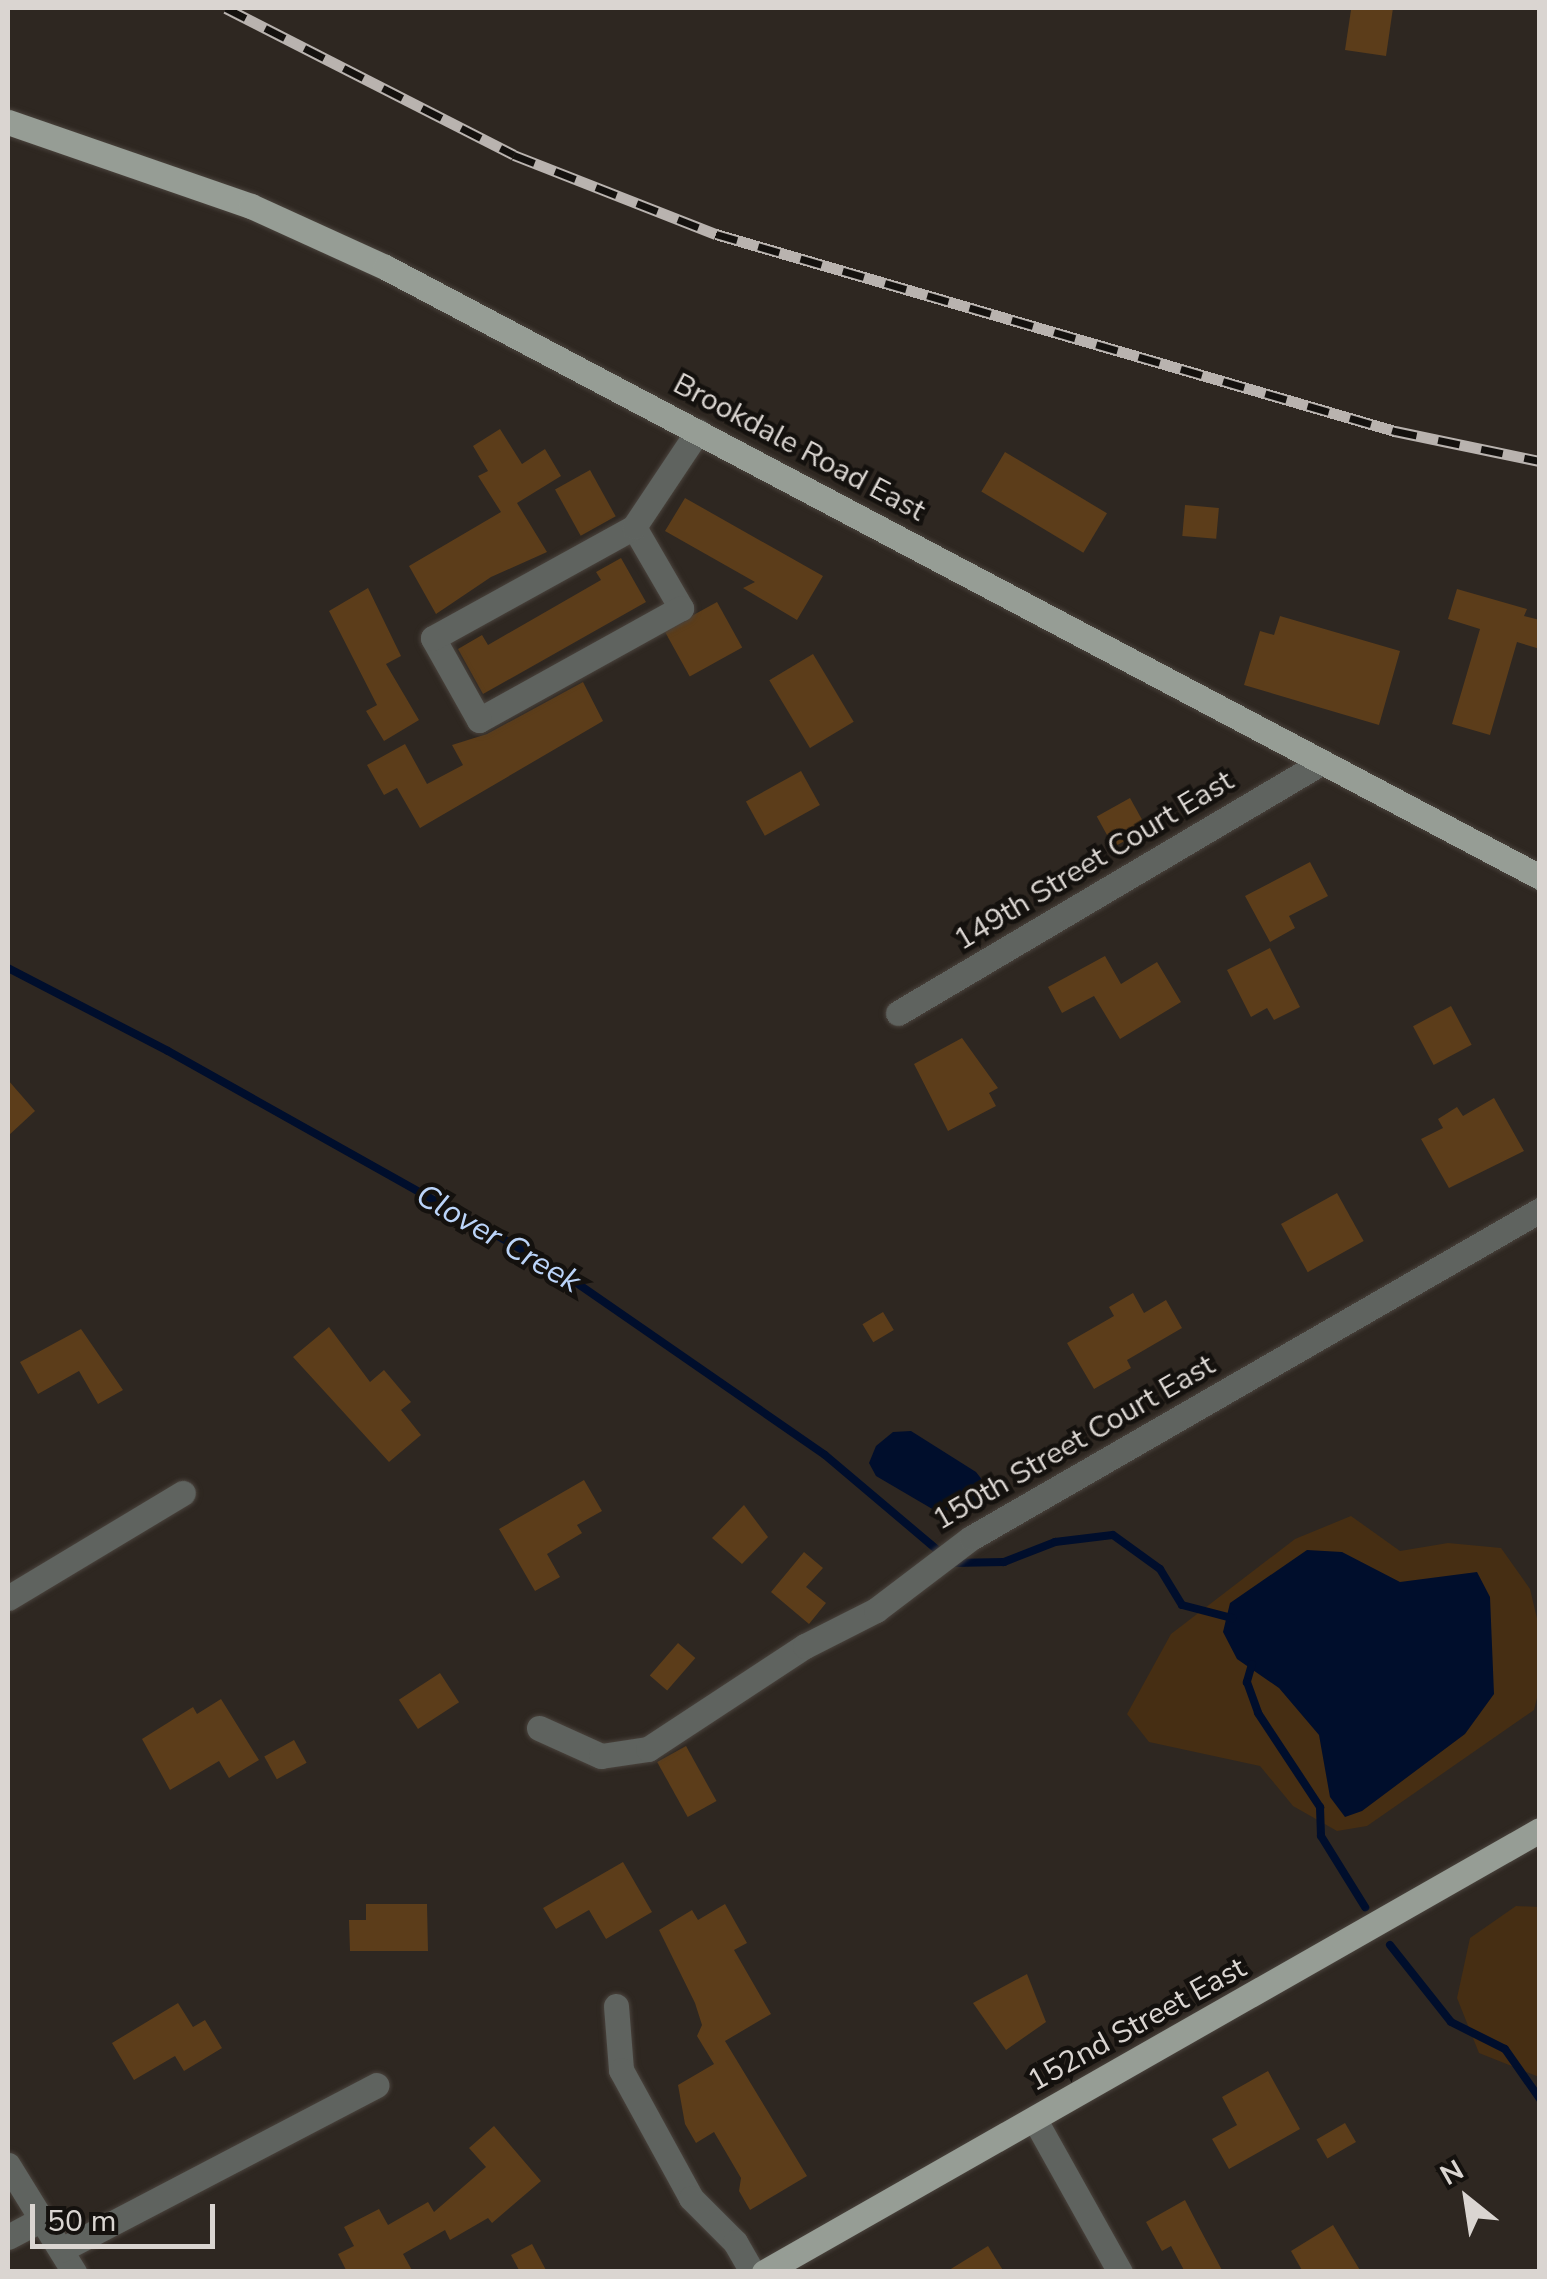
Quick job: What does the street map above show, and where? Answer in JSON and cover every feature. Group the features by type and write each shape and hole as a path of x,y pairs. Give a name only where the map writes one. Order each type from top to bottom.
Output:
{"main road":[{"name":"Brookdale Road East","path":"8,122 296,225 698,431 1540,876"},
{"name":"152nd Street East","path":"764,2272 1540,1830"}],"street":[{"path":"634,527 682,608 479,720 433,638 634,527 698,431"},
{"name":"149th Street Court East","path":"898,1014 1322,762"},
{"name":"150th Street Court East","path":"539,1728 601,1756 648,1749 806,1646 876,1610 971,1538 1540,1210"},
{"path":"8,1598 183,1494"},
{"path":"616,2006 622,2070 691,2198 735,2242 752,2272"},
{"path":"8,2165 67,2260 377,2085"},
{"path":"1035,2120 1120,2272"},
{"path":"8,2237 40,2220"}],"shaded area":[{"path":"1351,1516 1400,1551 1448,1543 1501,1548 1530,1589 1540,1631 1539,1690 1534,1710 1367,1826 1337,1831 1293,1806 1260,1766 1149,1742 1127,1714 1171,1634 1295,1539"},
{"path":"1516,1906 1539,1907 1539,2077 1479,2053 1457,1998 1470,1938"}],"water":[{"path":"911,1431 976,1472 987,1486 974,1511 934,1510 876,1476 869,1463 876,1446 893,1432"},
{"path":"1307,1550 1342,1552 1400,1582 1477,1572 1490,1597 1494,1694 1465,1734 1362,1811 1345,1817 1330,1797 1319,1735 1279,1688 1237,1659 1223,1632 1230,1603"}],"building":[{"path":"1393,8 1386,56 1345,50 1351,10"},
{"path":"500,429 522,464 545,449 561,476 517,503 547,552 491,577 436,614 409,566 501,512 478,476 488,471 473,446"},
{"path":"1005,452 1107,513 1083,553 981,491"},
{"path":"590,470 616,516 581,536 555,489"},
{"path":"685,498 823,576 797,620 743,588 755,582 665,531"},
{"path":"1185,505 1219,508 1216,539 1182,536"},
{"path":"621,558 646,602 483,694 458,649 482,635 488,645 601,580 596,572"},
{"path":"368,588 401,656 386,664 419,720 384,741 366,711 377,705 329,611"},
{"path":"1457,589 1527,609 1524,616 1540,620 1540,649 1517,642 1490,735 1452,724 1480,629 1448,619"},
{"path":"717,602 742,647 690,677 665,631"},
{"path":"1280,616 1400,651 1379,725 1244,685 1260,631 1274,635"},
{"path":"813,654 854,722 810,748 769,680"},
{"path":"583,682 603,721 420,828 397,788 384,795 367,765 405,744 427,784 463,765 452,745 487,734"},
{"path":"801,771 820,805 765,836 746,802"},
{"path":"1130,798 1147,829 1114,847 1097,816"},
{"path":"1310,862 1328,896 1289,916 1295,928 1270,942 1245,896"},
{"path":"1270,948 1300,1007 1274,1020 1267,1008 1251,1017 1227,970"},
{"path":"1105,956 1121,984 1157,962 1181,1002 1120,1039 1094,996 1062,1013 1048,987"},
{"path":"1451,1006 1472,1045 1434,1065 1413,1026"},
{"path":"962,1038 998,1088 989,1093 996,1106 948,1131 914,1064"},
{"path":"8,1080 35,1111 8,1136"},
{"path":"1494,1098 1524,1151 1449,1188 1421,1139 1443,1128 1438,1119 1457,1107 1463,1116"},
{"path":"1337,1193 1364,1241 1308,1272 1281,1224"},
{"path":"1133,1293 1144,1313 1166,1300 1182,1328 1127,1360 1131,1368 1094,1389 1067,1343 1114,1316 1109,1307"},
{"path":"883,1312 894,1330 873,1342 862,1324"},
{"path":"329,1327 370,1382 384,1370 411,1402 401,1410 421,1435 389,1462 293,1357"},
{"path":"81,1329 123,1390 98,1404 79,1371 38,1394 20,1362"},
{"path":"584,1480 602,1511 577,1525 582,1533 547,1554 560,1577 535,1591 499,1529"},
{"path":"744,1505 768,1537 742,1564 712,1538"},
{"path":"804,1552 823,1568 806,1587 826,1603 809,1624 771,1592"},
{"path":"678,1643 695,1658 667,1691 650,1675"},
{"path":"440,1673 459,1702 418,1729 399,1700"},
{"path":"221,1699 259,1760 229,1778 219,1761 170,1790 142,1739 193,1707 197,1714"},
{"path":"294,1740 307,1763 277,1779 264,1756"},
{"path":"686,1746 717,1801 688,1817 657,1762"},
{"path":"623,1862 652,1912 606,1939 589,1910 556,1929 543,1908"},
{"path":"366,1904 427,1904 428,1951 350,1951 349,1920 366,1920"},
{"path":"725,1904 747,1943 734,1950 771,2014 725,2041 807,2176 750,2210 739,2191 741,2178 714,2132 696,2143 685,2124 678,2085 714,2064 697,2036 702,2025 695,2003 659,1930 692,1910 698,1920"},
{"path":"1027,1974 1046,2022 1006,2050 973,2003"},
{"path":"178,2003 193,2027 205,2020 222,2048 184,2071 175,2056 134,2080 112,2043"},
{"path":"1268,2071 1300,2129 1229,2169 1212,2139 1237,2125 1222,2097"},
{"path":"1345,2123 1356,2142 1327,2159 1316,2140"},
{"path":"494,2126 541,2181 492,2223 488,2218 450,2240 445,2230 403,2254 413,2272 347,2272 338,2254 354,2246 344,2227 379,2209 388,2225 428,2202 434,2212 486,2167 469,2148"},
{"path":"1185,2200 1223,2272 1185,2272 1171,2246 1162,2251 1146,2222"},
{"path":"1333,2225 1361,2272 1303,2272 1291,2251"},
{"path":"532,2244 547,2272 520,2272 511,2255"},
{"path":"988,2246 1004,2272 946,2272"}],"waterway":[{"name":"Clover Creek","path":"8,968 168,1051 555,1268 825,1455 941,1553"},
{"path":"951,1563 1004,1562 1055,1542 1113,1535 1160,1569 1182,1605 1232,1618"},
{"path":"1252,1664 1247,1682 1258,1713 1320,1807 1321,1836 1365,1907"},
{"path":"1390,1945 1451,2022 1505,2049 1540,2099"}],"railway":[{"path":"226,8 514,155 716,234 1395,431 1540,461"}]}
